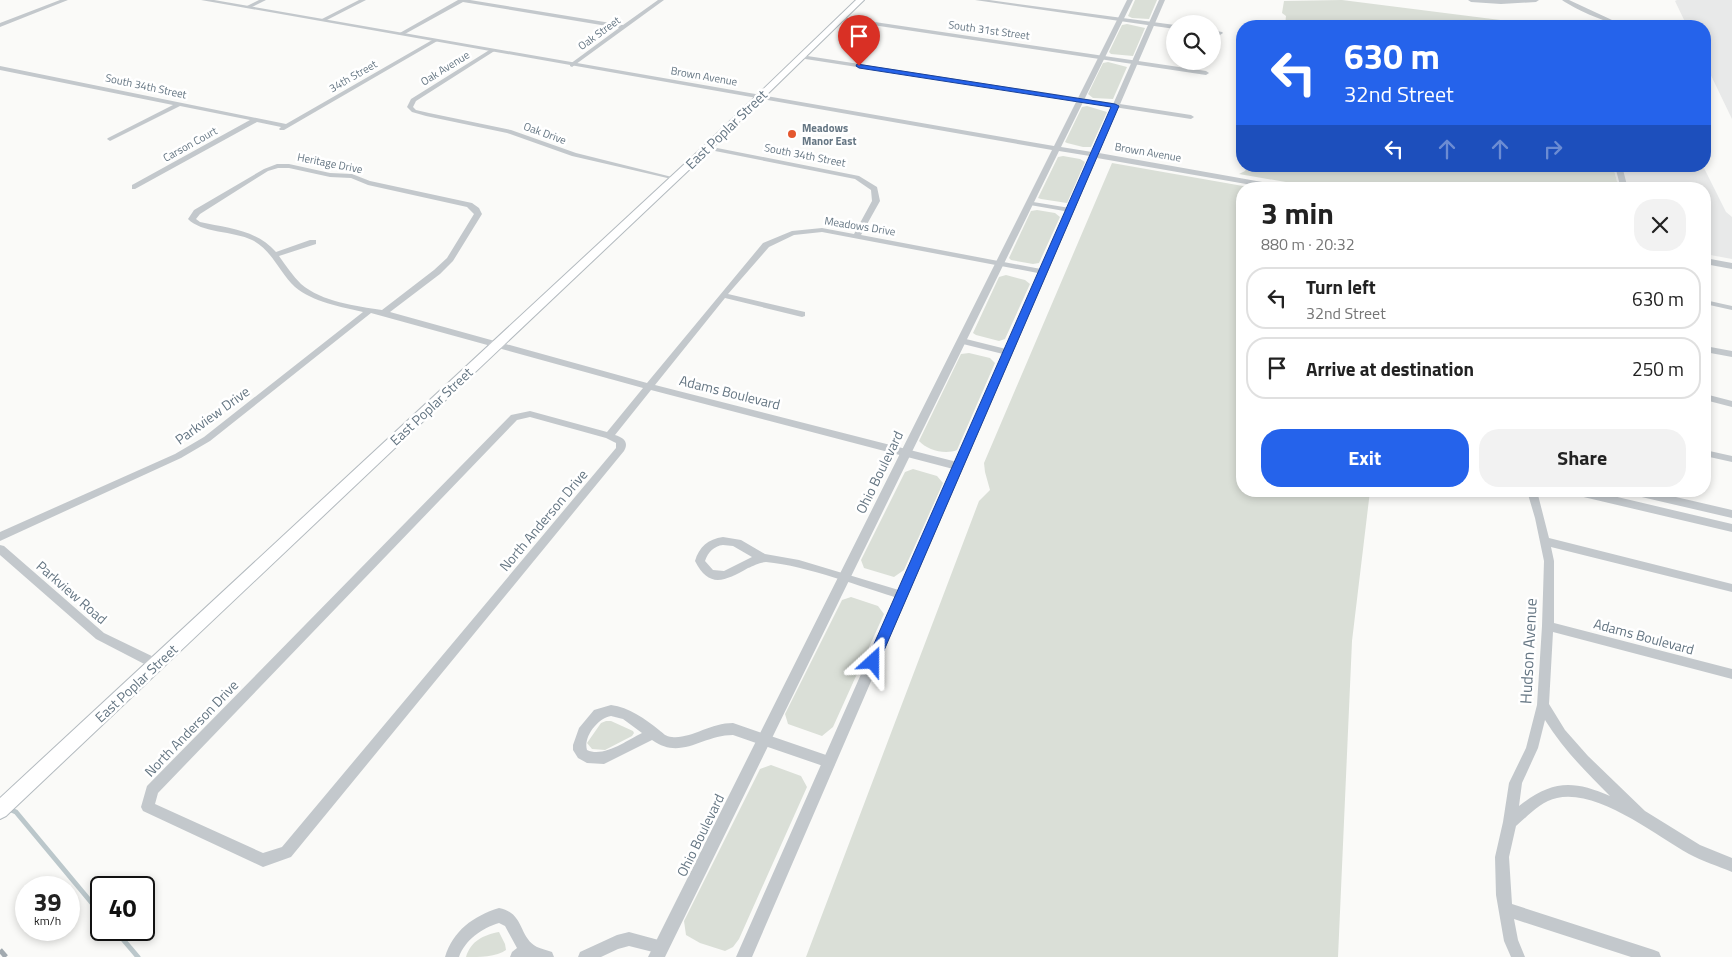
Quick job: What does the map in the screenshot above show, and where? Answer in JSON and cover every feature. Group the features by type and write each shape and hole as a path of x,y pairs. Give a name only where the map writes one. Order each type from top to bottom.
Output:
{"main road":[{"name":"East Poplar Street","path":"0,810 707,148 860,0"}],"street":[{"path":"0,25 64,0"},
{"name":"Brown Avenue","path":"204,0 1251,182"},
{"path":"248,7 263,0"},
{"path":"322,20 363,0"},
{"path":"401,34 462,0 624,27"},
{"name":"Oak Street","path":"572,65 661,0"},
{"path":"978,0 1166,26"},
{"name":"Ohio Boulevard","path":"658,952 1130,0"},
{"path":"744,957 1162,0"},
{"path":"1471,0 1501,2 1536,0"},
{"path":"1565,0 1609,20"},
{"name":"South 31st Street","path":"841,19 1206,73"},
{"name":"34th Street","path":"279,130 436,40"},
{"name":"Oak Avenue","path":"410,106 413,100 493,50"},
{"path":"801,57 1190,117"},
{"name":"South 34th Street","path":"0,68 287,126"},
{"path":"110,139 179,104"},
{"name":"Oak Drive","path":"410,106 414,111 428,115 525,136 574,155 674,178"},
{"name":"Carson Court","path":"135,187 256,120"},
{"name":"South 34th Street","path":"707,148 857,177 874,189 876,201 857,236"},
{"name":"Heritage Drive","path":"384,313 437,272 450,259 478,214 476,210 468,205 368,183 352,176 289,166 277,166 266,170 197,212 192,219 198,224 250,236 261,242 299,286 312,295 496,344"},
{"path":"1030,203 1070,210"},
{"name":"Meadows Drive","path":"650,387 723,295 766,245 792,233 822,230 1043,272"},
{"path":"273,256 313,242"},
{"path":"1711,262 1732,266"},
{"path":"723,295 802,314"},
{"path":"1711,303 1732,308"},
{"name":"Parkview Drive","path":"0,537 178,456 200,443 369,311"},
{"path":"962,341 1007,352"},
{"name":"Adams Boulevard","path":"496,344 650,387 957,466"},
{"path":"1711,350 1732,354"},
{"path":"609,436 650,387"},
{"path":"1711,399 1732,404"},
{"name":"North Anderson Drive","path":"530,414 609,436 621,441 621,449 286,852 263,860 148,807 152,790 514,417 530,414"},
{"path":"1711,455 1732,459"},
{"name":"Hudson Avenue","path":"1518,957 1511,941 1503,895 1502,857 1516,783 1532,748 1544,705 1549,561 1534,497"},
{"path":"1600,497 1732,528"},
{"path":"1659,497 1732,514"},
{"path":"763,558 725,576 713,576 704,570 700,561 702,553 710,546 718,541 728,540 763,558 780,559 902,595"},
{"path":"1545,541 1732,588"},
{"name":"Parkview Road","path":"0,549 100,636 156,664"},
{"name":"Adams Boulevard","path":"1548,626 1732,674"},
{"path":"1544,705 1561,734 1583,760 1640,816"},
{"path":"654,733 604,758 597,759 587,758 580,752 578,743 580,736 596,715 604,711 615,711 635,719 654,733 666,742 692,740 718,730 733,729 829,762"},
{"path":"1510,822 1535,802 1556,791 1580,791 1640,816 1695,850 1732,865"},
{"path":"1506,909 1654,957"},
{"path":"452,957 468,931 487,919 500,915 510,919 522,953 547,957"},
{"path":"585,957 617,942 629,939 658,952"}],"shaded area":[{"path":"1135,0 1157,0 1149,19 1128,16"},
{"path":"1342,0 1500,20 1286,20 1286,16 1282,13 1284,1"},
{"path":"1732,0 1732,119 1711,75 1711,20 1684,20 1675,1"},
{"path":"1127,24 1145,28 1133,56 1111,54 1109,52 1122,25"},
{"path":"1108,62 1127,67 1113,99 1093,98 1088,94 1103,63"},
{"path":"1087,106 1107,112 1091,147 1083,147 1065,142 1082,107"},
{"path":"1058,157 1080,159 1085,162 1067,203 1038,198"},
{"path":"1112,163 1236,185 1236,497 1369,497 1352,641 1338,957 806,957 979,501 990,490 984,463"},
{"path":"1243,172 1615,172 1617,182 1285,182 1239,174"},
{"path":"1615,172 1706,172 1711,182 1617,182"},
{"path":"1711,182 1726,212 1732,217 1732,259 1711,255"},
{"path":"1031,211 1055,213 1060,217 1039,263 1033,264 1011,260 1009,258"},
{"path":"1006,275 1025,280 1030,284 1005,339 999,341 976,335 973,333 999,277"},
{"path":"969,353 990,358 995,363 957,450 942,452 931,449 919,441 961,354"},
{"path":"913,469 937,476 943,483 904,570 894,577 864,568 861,560 905,472"},
{"path":"851,597 878,606 884,614 833,727 822,736 788,724 785,714 842,600"},
{"path":"611,721 634,733 632,736 605,750 592,749 587,743 601,723"},
{"path":"771,765 801,776 807,787 739,939 733,947 725,951 700,943 686,935 684,921 760,769"},
{"path":"499,932 506,950 482,957 466,957 474,943 488,935"}],"waterway":[{"path":"0,805 16,812 90,901"},
{"path":"124,941 138,957"}],"railway":[{"path":"0,950 6,957"}],"place":[{"name":"Meadows Manor East","path":"792,134"}],"route":[{"path":"859,66 1115,106 873,662"}]}
